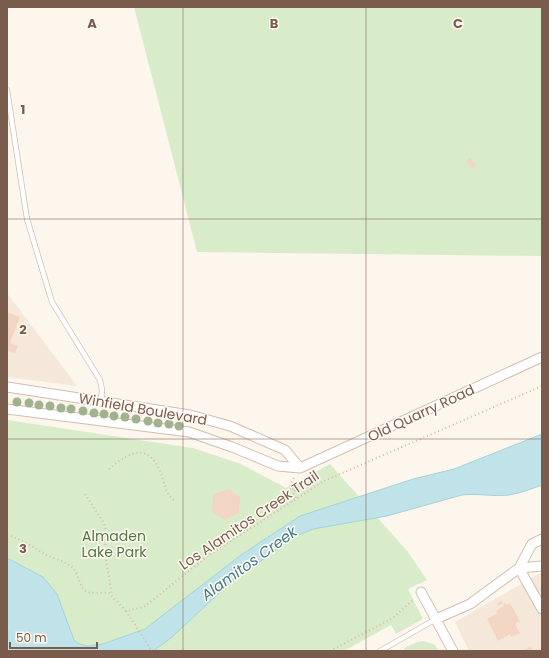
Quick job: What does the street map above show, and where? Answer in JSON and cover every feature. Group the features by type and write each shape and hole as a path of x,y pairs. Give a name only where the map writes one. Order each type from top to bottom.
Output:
{"street":[{"name":"Old Quarry Road","path":"300,468 542,357"},
{"name":"Winfield Boulevard","path":"7,387 190,415 230,426 285,450 300,468"},
{"name":"Winfield Boulevard","path":"7,408 189,432 232,447 278,466 300,468"},
{"path":"436,619 470,604 519,568 532,544 542,539"},
{"path":"519,568 542,566"},
{"path":"519,568 542,609"},
{"path":"421,592 453,651"}],"lane":[{"path":"7,90 27,219 52,302 100,380 102,390 101,402"},
{"path":"380,651 436,619"}],"path":[{"name":"Los Alamitos Creek Trail","path":"126,611 144,607 208,555 296,498 343,471 542,386"},
{"path":"109,469 129,454 139,452 148,455 156,463 166,490 174,500"},
{"path":"296,498 292,492 300,487 299,485 290,490 289,487 300,468"},
{"path":"85,494 104,523 106,532 105,554 112,595"},
{"path":"7,535 20,538 46,555 72,566 85,590 92,593 109,593 112,595 126,611 152,651"},
{"path":"330,651 393,618 421,592"}],"shaded area":[{"path":"7,293 77,386 7,377"},
{"path":"542,572 542,651 469,651 455,622"}],"green space":[{"path":"134,7 542,7 542,256 197,252"},
{"name":"Almaden Lake Park","path":"7,420 193,448 241,464 286,488 330,464 408,552 427,580 408,589 423,619 396,634 391,625 344,651 7,651"},
{"path":"424,641 435,645 439,651 406,651 404,648 417,642"}],"water":[{"name":"Alamitos Creek","path":"542,434 542,485 509,495 462,495 387,516 313,529 294,537 229,584 171,638 153,651 7,651 7,558 43,577 57,594 74,640 79,644 88,646 103,644 145,629 241,555 300,516 413,479 454,469"}],"building":[{"path":"470,158 476,166 472,169 466,161"},
{"path":"7,312 20,317 10,343 18,346 15,353 9,351 7,353"},
{"path":"228,489 240,497 239,513 225,520 212,512 213,495"},
{"path":"501,601 503,603 499,606 497,603"},
{"path":"505,603 506,605 510,603 520,621 515,624 520,633 511,637 510,634 498,641 487,619 498,613 496,611 504,606 503,605"},
{"path":"530,647 534,651 522,651"}]}
